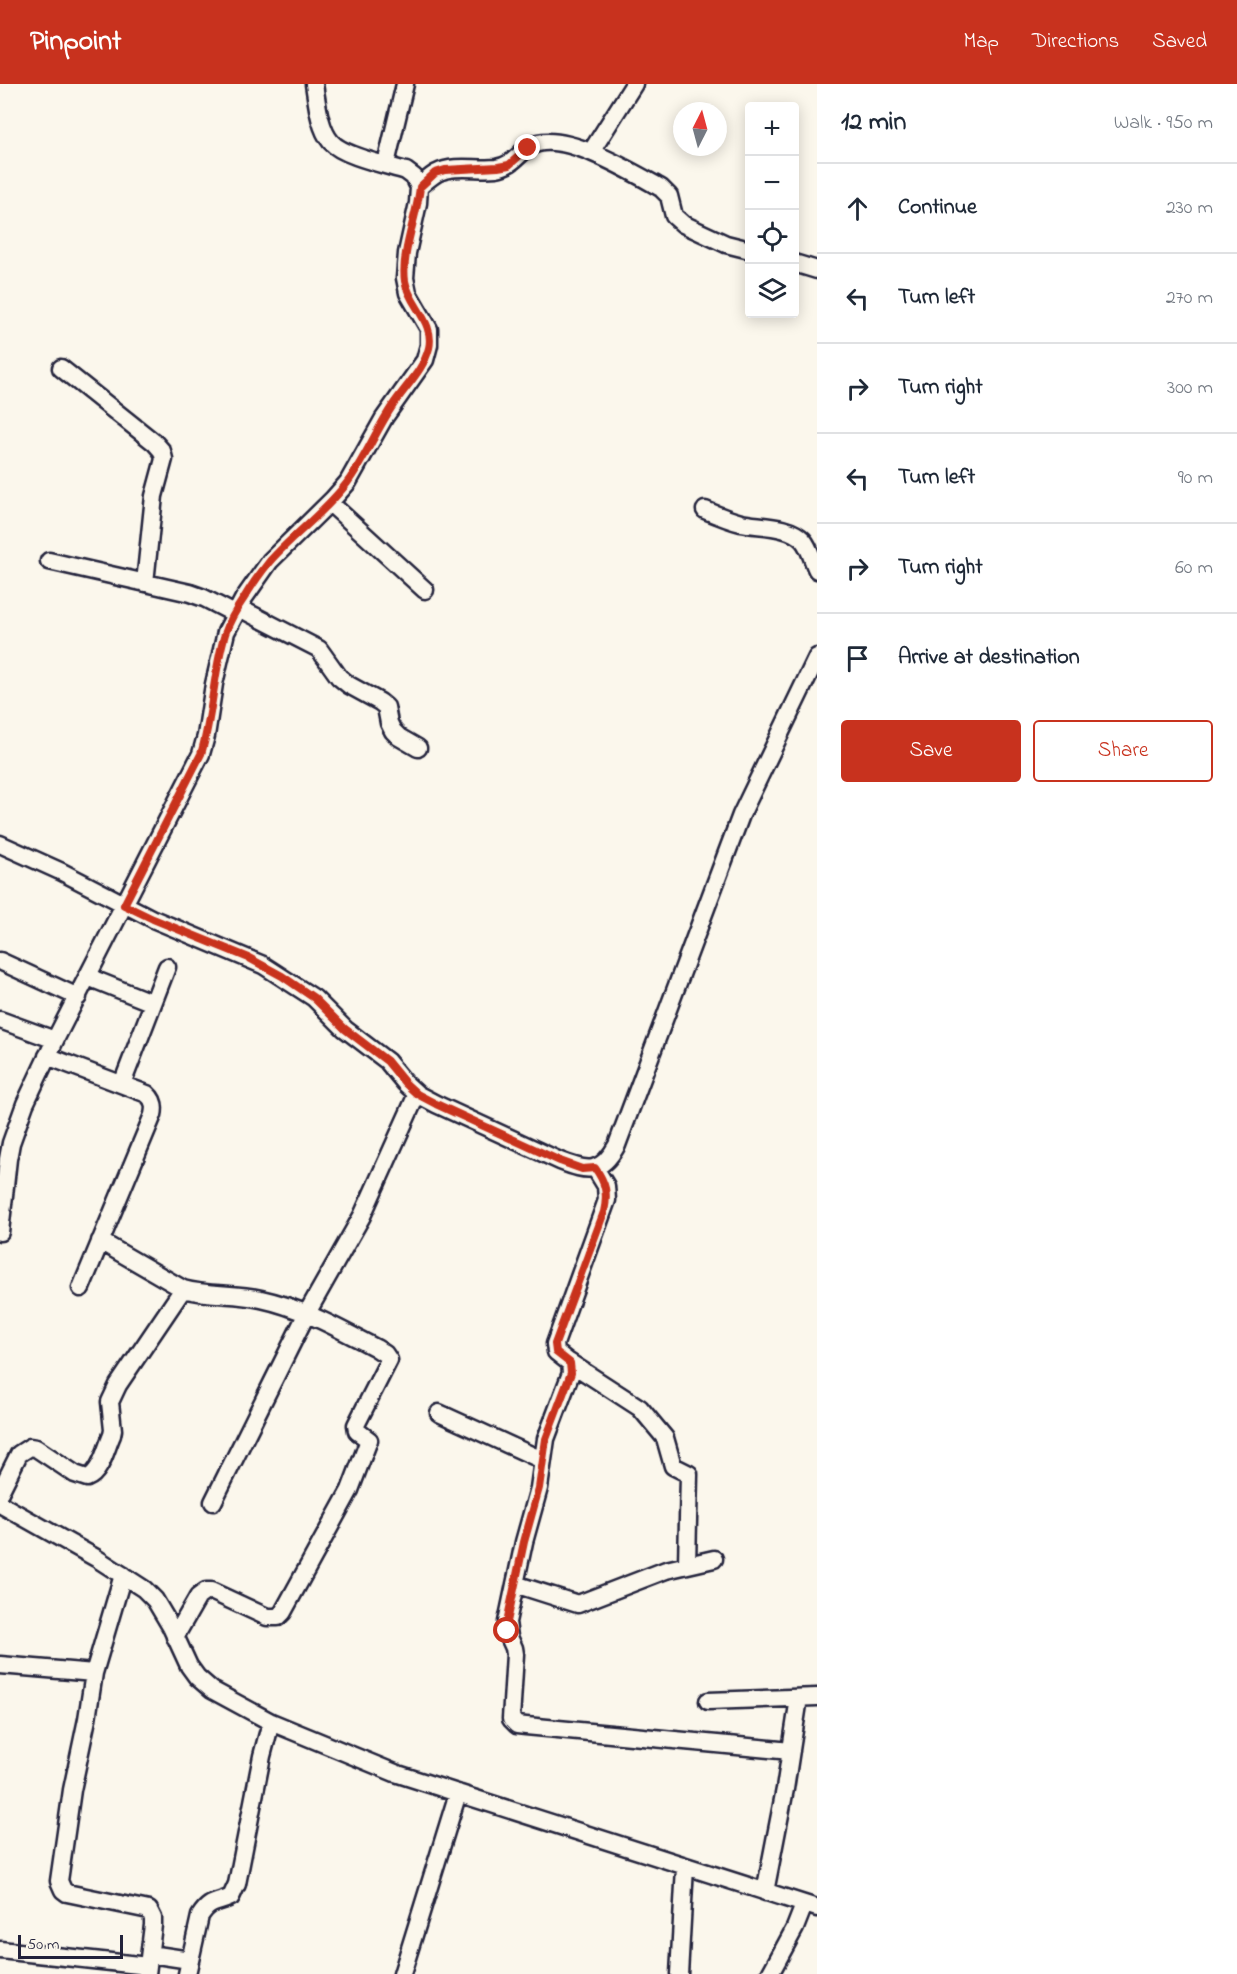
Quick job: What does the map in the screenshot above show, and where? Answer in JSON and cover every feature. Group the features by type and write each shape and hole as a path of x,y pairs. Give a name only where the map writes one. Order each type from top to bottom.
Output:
{"street":[{"path":"0,1232 4,1158 47,1056 201,754 226,632 270,561 330,503 348,482 384,418 425,360 429,345 429,329 408,293 405,278 407,253 420,187 414,177 406,171 342,151 330,142 322,125 314,84"},
{"path":"386,164 405,84"},
{"path":"591,152 634,84"},
{"path":"420,187 435,173 445,170 509,165 537,143 573,145 661,188 669,196 674,216 683,224 726,243 745,249"},
{"path":"798,264 817,270"},
{"path":"61,368 162,451 164,459 154,496 146,583"},
{"path":"330,503 425,590"},
{"path":"705,510 739,522 792,532 807,545 817,570"},
{"path":"49,561 204,598 319,648 339,677 386,707 393,731 418,748"},
{"path":"0,844 62,872 153,919 249,958 282,976 314,998 345,1029 387,1061 417,1094 560,1161 582,1169 595,1168 608,1160 617,1145 741,815 817,657"},
{"path":"0,961 78,997"},
{"path":"122,1084 167,967"},
{"path":"88,977 153,1003"},
{"path":"0,1020 55,1040"},
{"path":"47,1056 147,1094 152,1098 154,1109 81,1288"},
{"path":"213,1502 307,1313 362,1216 417,1094"},
{"path":"595,1168 606,1186 607,1200 555,1344 556,1352 640,1408 665,1438 673,1466 689,1474 687,1565"},
{"path":"100,1241 183,1288 195,1292 260,1299 307,1313 381,1351 388,1356 389,1360 356,1425 357,1431 368,1438 368,1443 350,1490 283,1612 278,1617 267,1617 212,1591 206,1591 198,1598 175,1637"},
{"path":"0,1492 19,1454 30,1447 36,1448 75,1474 91,1477 112,1435 110,1402 118,1385 183,1288"},
{"path":"569,1362 571,1373 546,1439 539,1488 507,1622 515,1654 511,1707 513,1723 602,1734 791,1751"},
{"path":"439,1413 543,1460"},
{"path":"0,1504 123,1575 155,1600 197,1677 212,1690 271,1722 395,1773 811,1907 795,1928 770,1974"},
{"path":"516,1584 578,1604 666,1570 714,1559"},
{"path":"123,1575 94,1673 72,1790 59,1881 67,1893 148,1911 153,1918 148,1965"},
{"path":"0,1665 94,1673"},
{"path":"708,1701 817,1697"},
{"path":"765,1892 799,1698"},
{"path":"0,1950 189,1967 200,1916 211,1903 231,1897 237,1884 262,1756 271,1722"},
{"path":"402,1974 458,1794"},
{"path":"679,1974 686,1867"}],"route":[{"path":"507,1631 524,1542 539,1488 546,1439 571,1373 570,1363 556,1352 555,1344 604,1212 607,1194 602,1177 595,1168 582,1169 560,1161 417,1094 387,1061 345,1029 314,998 282,976 249,958 124,905 201,754 226,632 244,598 270,561 348,482 384,418 425,360 429,345 429,329 408,293 405,278 407,253 420,187 435,173 445,170 482,169 509,165 528,148"}]}
